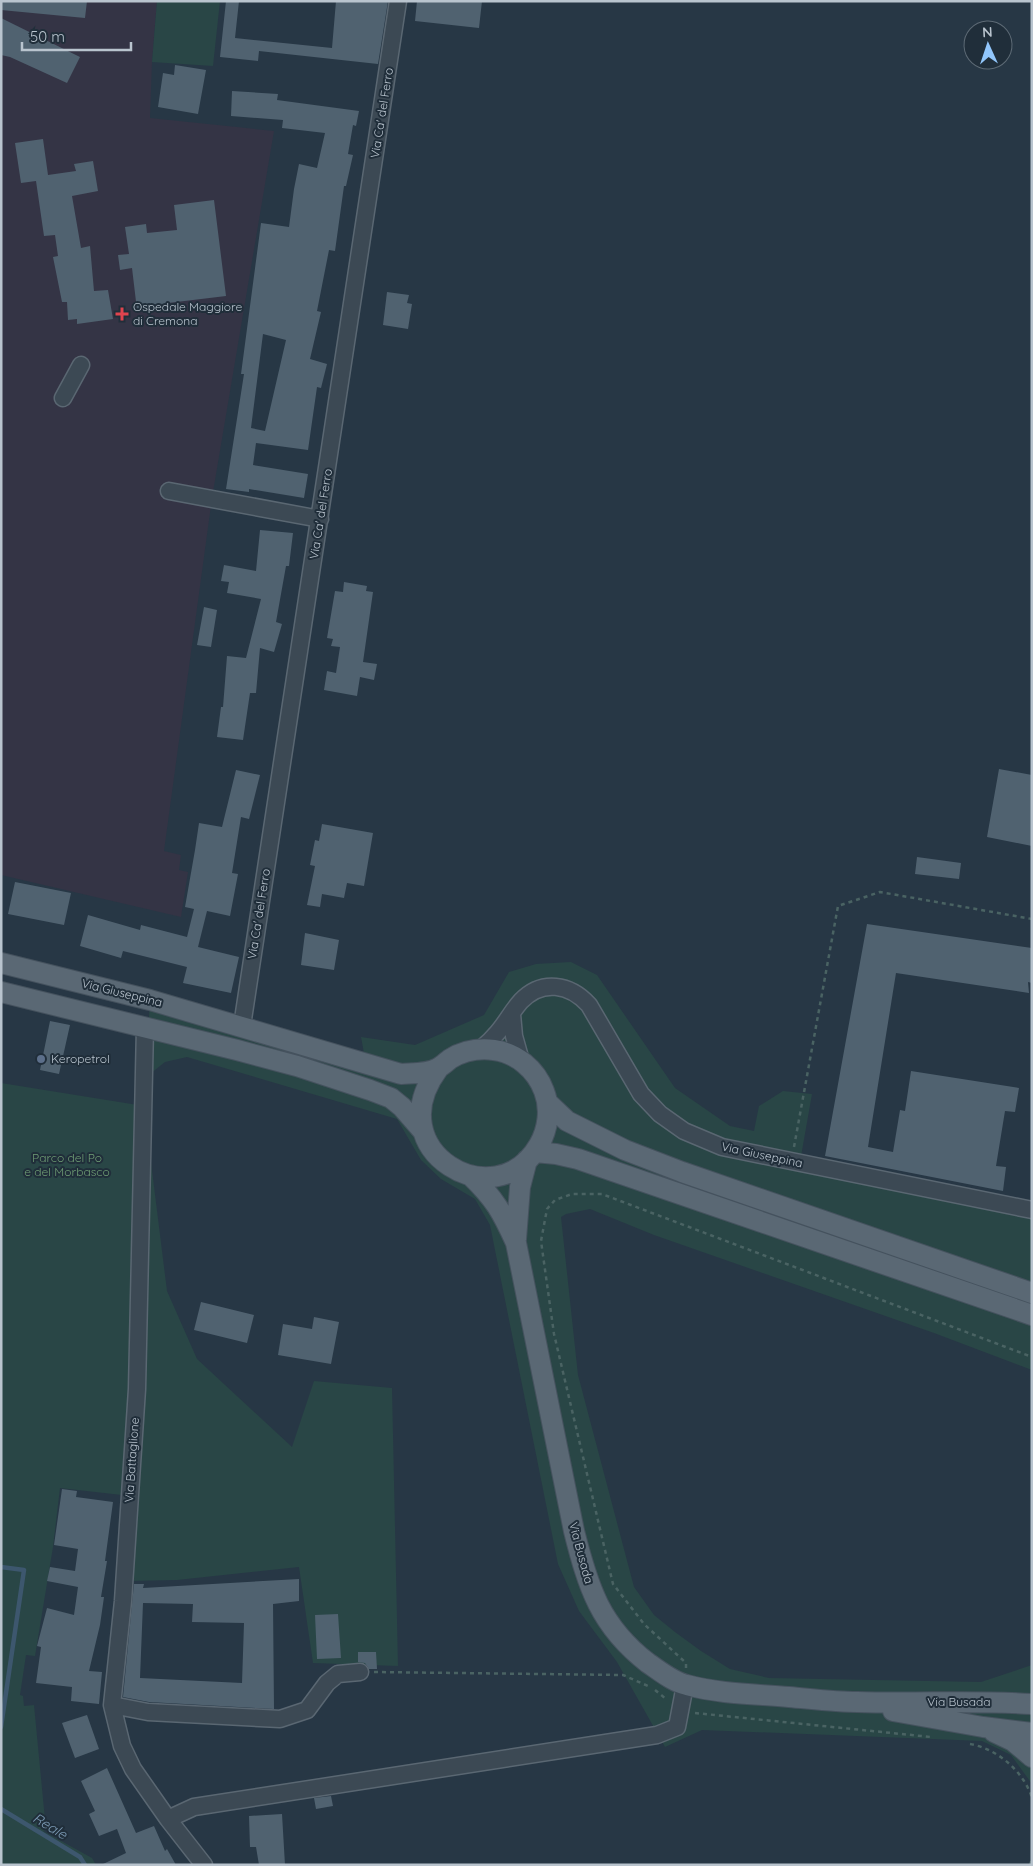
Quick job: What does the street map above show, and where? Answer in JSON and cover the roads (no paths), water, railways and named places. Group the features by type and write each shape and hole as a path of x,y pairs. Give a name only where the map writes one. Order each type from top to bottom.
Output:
{"main road":[{"name":"Via Giuseppina","path":"1,963 150,1000 395,1072 416,1073 438,1069"},
{"path":"1,992 297,1066 391,1098 402,1107 422,1130"},
{"path":"145,1027 150,1000"},
{"path":"237,1050 242,1026"},
{"path":"481,1049 509,1054 522,1061 539,1080 548,1103 548,1120 544,1137 531,1156 515,1169 500,1175 485,1177 470,1176 454,1169 440,1159 429,1146 422,1130 420,1114 422,1097 428,1082 438,1069 450,1058 465,1052 481,1049"},
{"path":"548,1103 567,1121 625,1150 682,1172 1032,1293"},
{"path":"531,1156 578,1159 1032,1315"},
{"name":"Via Busada","path":"516,1243 520,1187 531,1156"},
{"name":"Via Busada","path":"470,1176 489,1194 503,1214 516,1243 574,1531 583,1566 592,1594 615,1632 626,1643 662,1673 685,1685 712,1691 856,1702 1003,1702 1032,1704"},
{"name":"Via Busada","path":"1003,1702 1032,1694"},
{"name":"Via Busada","path":"856,1702 929,1718 1032,1733"},
{"name":"Via Busada","path":"983,1727 1012,1741 1032,1757"}],"street":[{"name":"Via Ca' del Ferro","path":"242,1026 398,1"},
{"path":"63,398 80,365"},
{"path":"169,490 320,519"},
{"name":"Via Giuseppina","path":"481,1049 498,1033 521,1002 532,992 544,987 558,987 570,990 581,997 588,1006 641,1094 660,1114 684,1130 722,1148 1032,1210"},
{"path":"512,1014 514,1036 522,1061"},
{"name":"Via Battaglione","path":"145,1027 137,1389 123,1601 112,1705 122,1746 133,1768 168,1819 204,1865"},
{"path":"112,1705 148,1712 280,1719 307,1710 327,1683 338,1674 360,1672"},
{"path":"168,1819 194,1807 657,1735 677,1727 685,1685"}],"waterway":[{"path":"1,1567 24,1570 1,1727"},
{"name":"Reale","path":"1,1809 80,1857 85,1865"}],"place":[{"name":"Ospedale Maggiore di Cremona","path":"122,314"},
{"name":"Keropetrol","path":"41,1059"}],"park label":[{"name":"Parco del Po e del Morbasco","path":"67,1165"}]}
